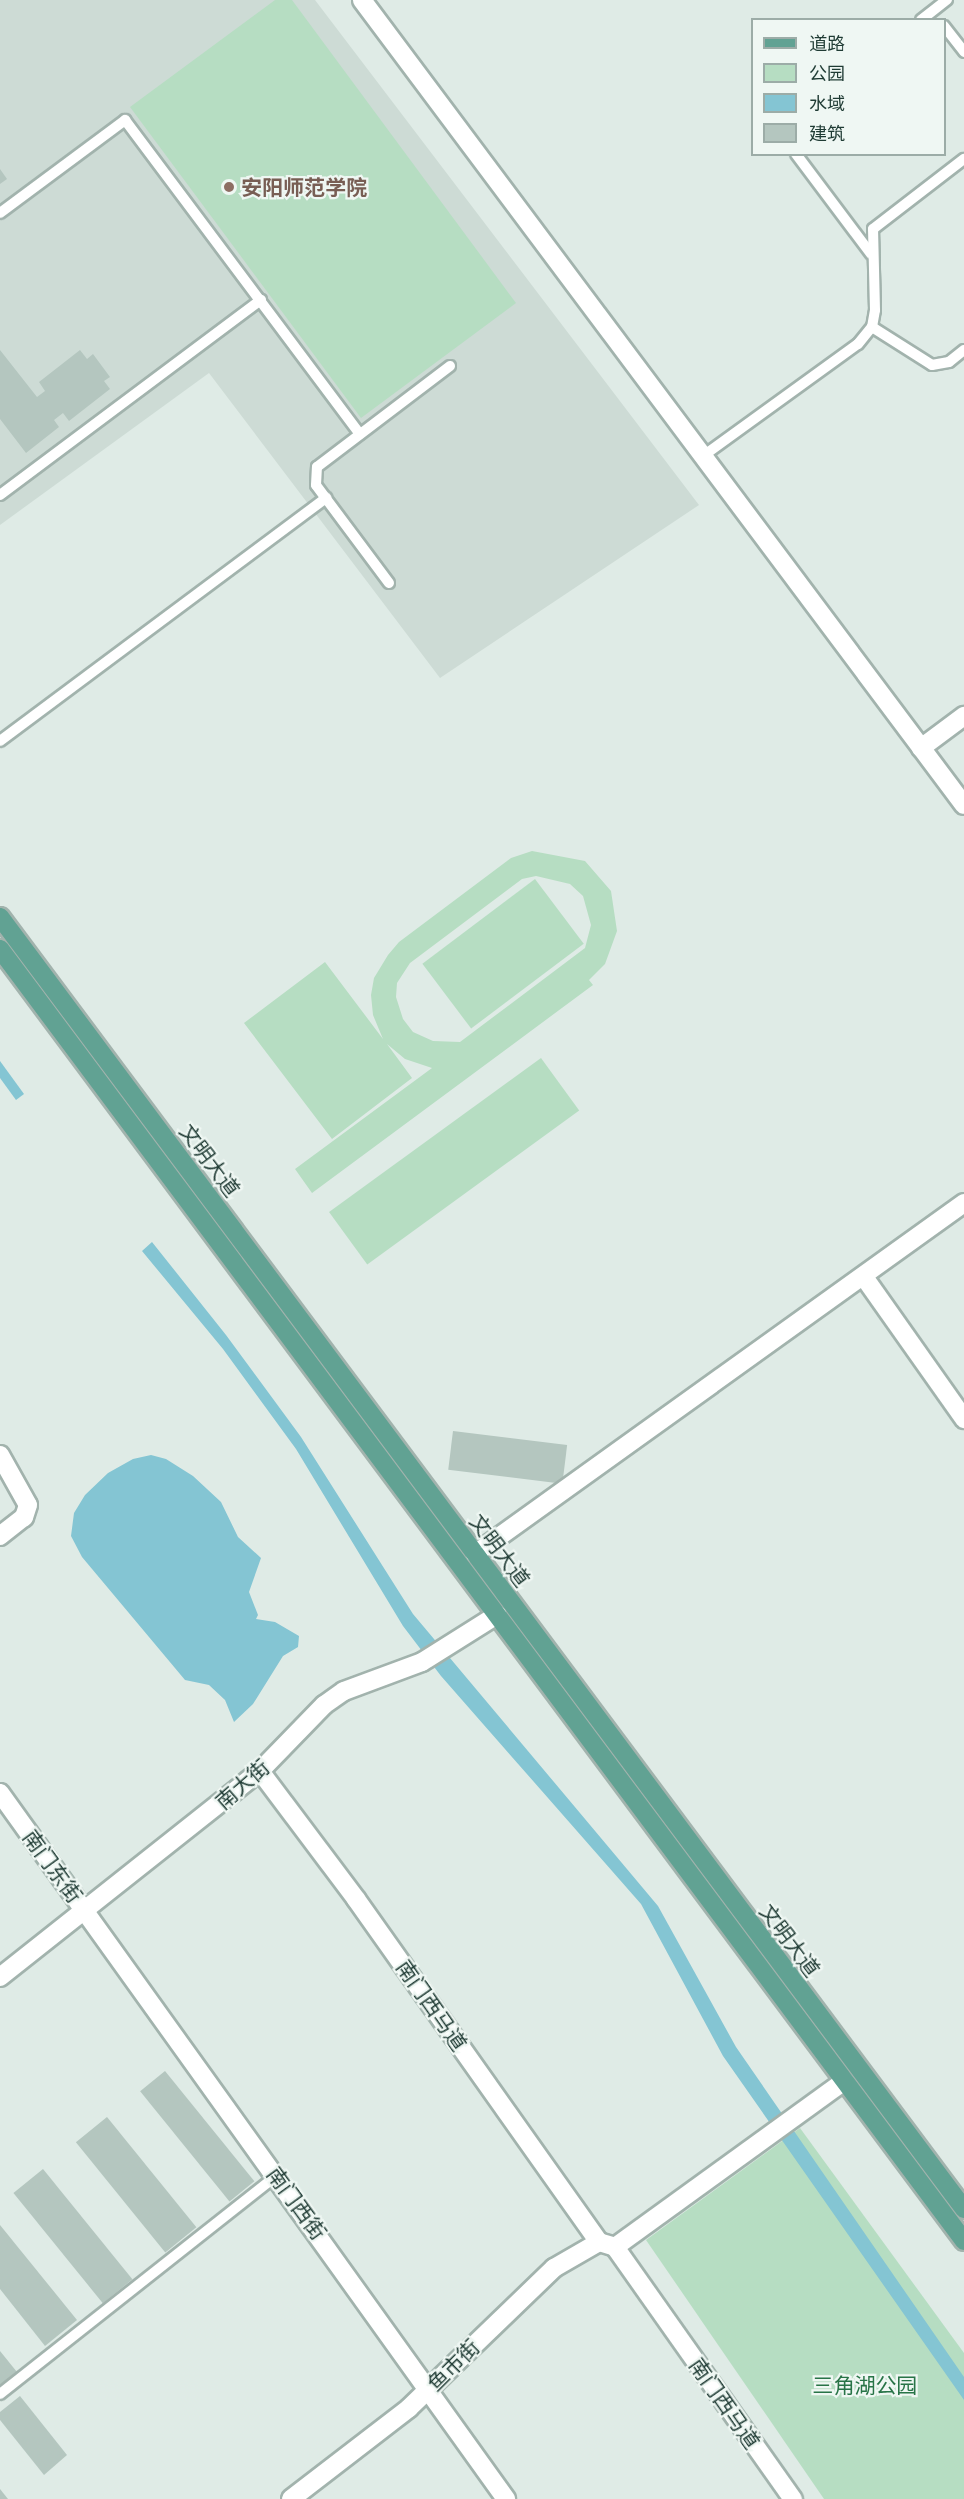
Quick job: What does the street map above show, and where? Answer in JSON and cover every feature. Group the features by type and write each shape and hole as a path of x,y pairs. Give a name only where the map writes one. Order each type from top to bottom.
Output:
{"main road":[{"name":"文明大道","path":"0,917 964,2210"},
{"name":"文明大道","path":"0,949 964,2241"}],"street":[{"path":"362,0 964,805"},
{"path":"921,748 964,716"},
{"path":"475,1554 964,1203"},
{"path":"864,1276 964,1419"},
{"path":"0,1455 28,1504 24,1517 0,1536"},
{"name":"南大街","path":"0,1977 260,1771 324,1705 344,1691 422,1662 497,1615"},
{"name":"南门西马道","path":"260,1771 356,1899 793,2499"},
{"name":"南门东街","path":"0,1793 86,1909"},
{"name":"南门西街","path":"86,1909 278,2175 506,2499"},
{"name":"鱼市街","path":"291,2499 430,2389 554,2268 607,2245 772,2135 844,2081"}],"lane":[{"path":"937,15 947,0"},
{"path":"946,27 964,52"},
{"path":"0,213 125,120 360,434"},
{"path":"798,156 871,254"},
{"path":"703,456 858,344 872,327 875,310 871,254 873,229 879,221 964,159"},
{"path":"0,495 261,300"},
{"path":"872,327 932,365 949,362 964,350"},
{"path":"389,582 316,485 317,467 450,366"},
{"path":"0,741 326,498"},
{"path":"0,2394 278,2175"}],"shaded area":[{"name":"安阳师范学院","path":"0,0 315,0 699,505 440,678 209,373 0,525"}],"green space":[{"path":"275,0 292,0 516,303 361,418 130,107"},
{"path":"532,851 585,861 611,891 617,931 605,964 589,980 593,985 312,1193 295,1169 432,1068 405,1059 387,1044 412,1078 332,1139 244,1023 325,962 383,1039 373,1015 371,995 374,978 388,955 399,942 511,858","holes":["536,876 570,884 583,896 591,925 585,948 460,1042 433,1041 413,1032 403,1019 396,997 397,983 410,963 522,879"]},
{"path":"535,879 584,944 471,1029 422,964"},
{"path":"541,1058 579,1111 367,1265 329,1212"},
{"name":"三角湖公园","path":"800,2128 964,2353 964,2499 824,2499 646,2240"}],"water":[{"path":"0,1061 24,1094 16,1100 0,1078"},
{"path":"152,1242 226,1335 301,1437 413,1614 658,1906 736,2047 964,2377 964,2400 723,2056 641,1904 441,1676 403,1626 296,1449 223,1349 142,1251"},
{"path":"151,1455 166,1459 193,1476 221,1502 238,1537 261,1558 249,1592 258,1615 256,1619 275,1622 299,1636 298,1647 283,1656 253,1704 234,1722 225,1700 209,1685 185,1680 82,1557 71,1536 74,1513 85,1495 108,1473 133,1459"}],"building":[{"path":"0,169 7,179 0,184"},
{"path":"0,350 37,397 45,391 39,382 80,350 87,359 93,354 110,377 104,381 110,389 69,421 63,413 54,420 59,427 26,453 0,419"},
{"path":"453,1431 567,1445 562,1484 448,1470"},
{"path":"165,2071 254,2181 229,2201 140,2091"},
{"path":"107,2117 196,2227 165,2253 76,2142"},
{"path":"43,2169 132,2279 103,2303 13,2193"},
{"path":"0,2225 77,2320 45,2346 0,2289"},
{"path":"0,2351 17,2372 0,2385"},
{"path":"20,2396 67,2455 44,2475 0,2420 0,2412"},
{"path":"0,2489 8,2499 0,2499"}],"place":[{"name":"安阳师范学院","path":"229,187"}]}
